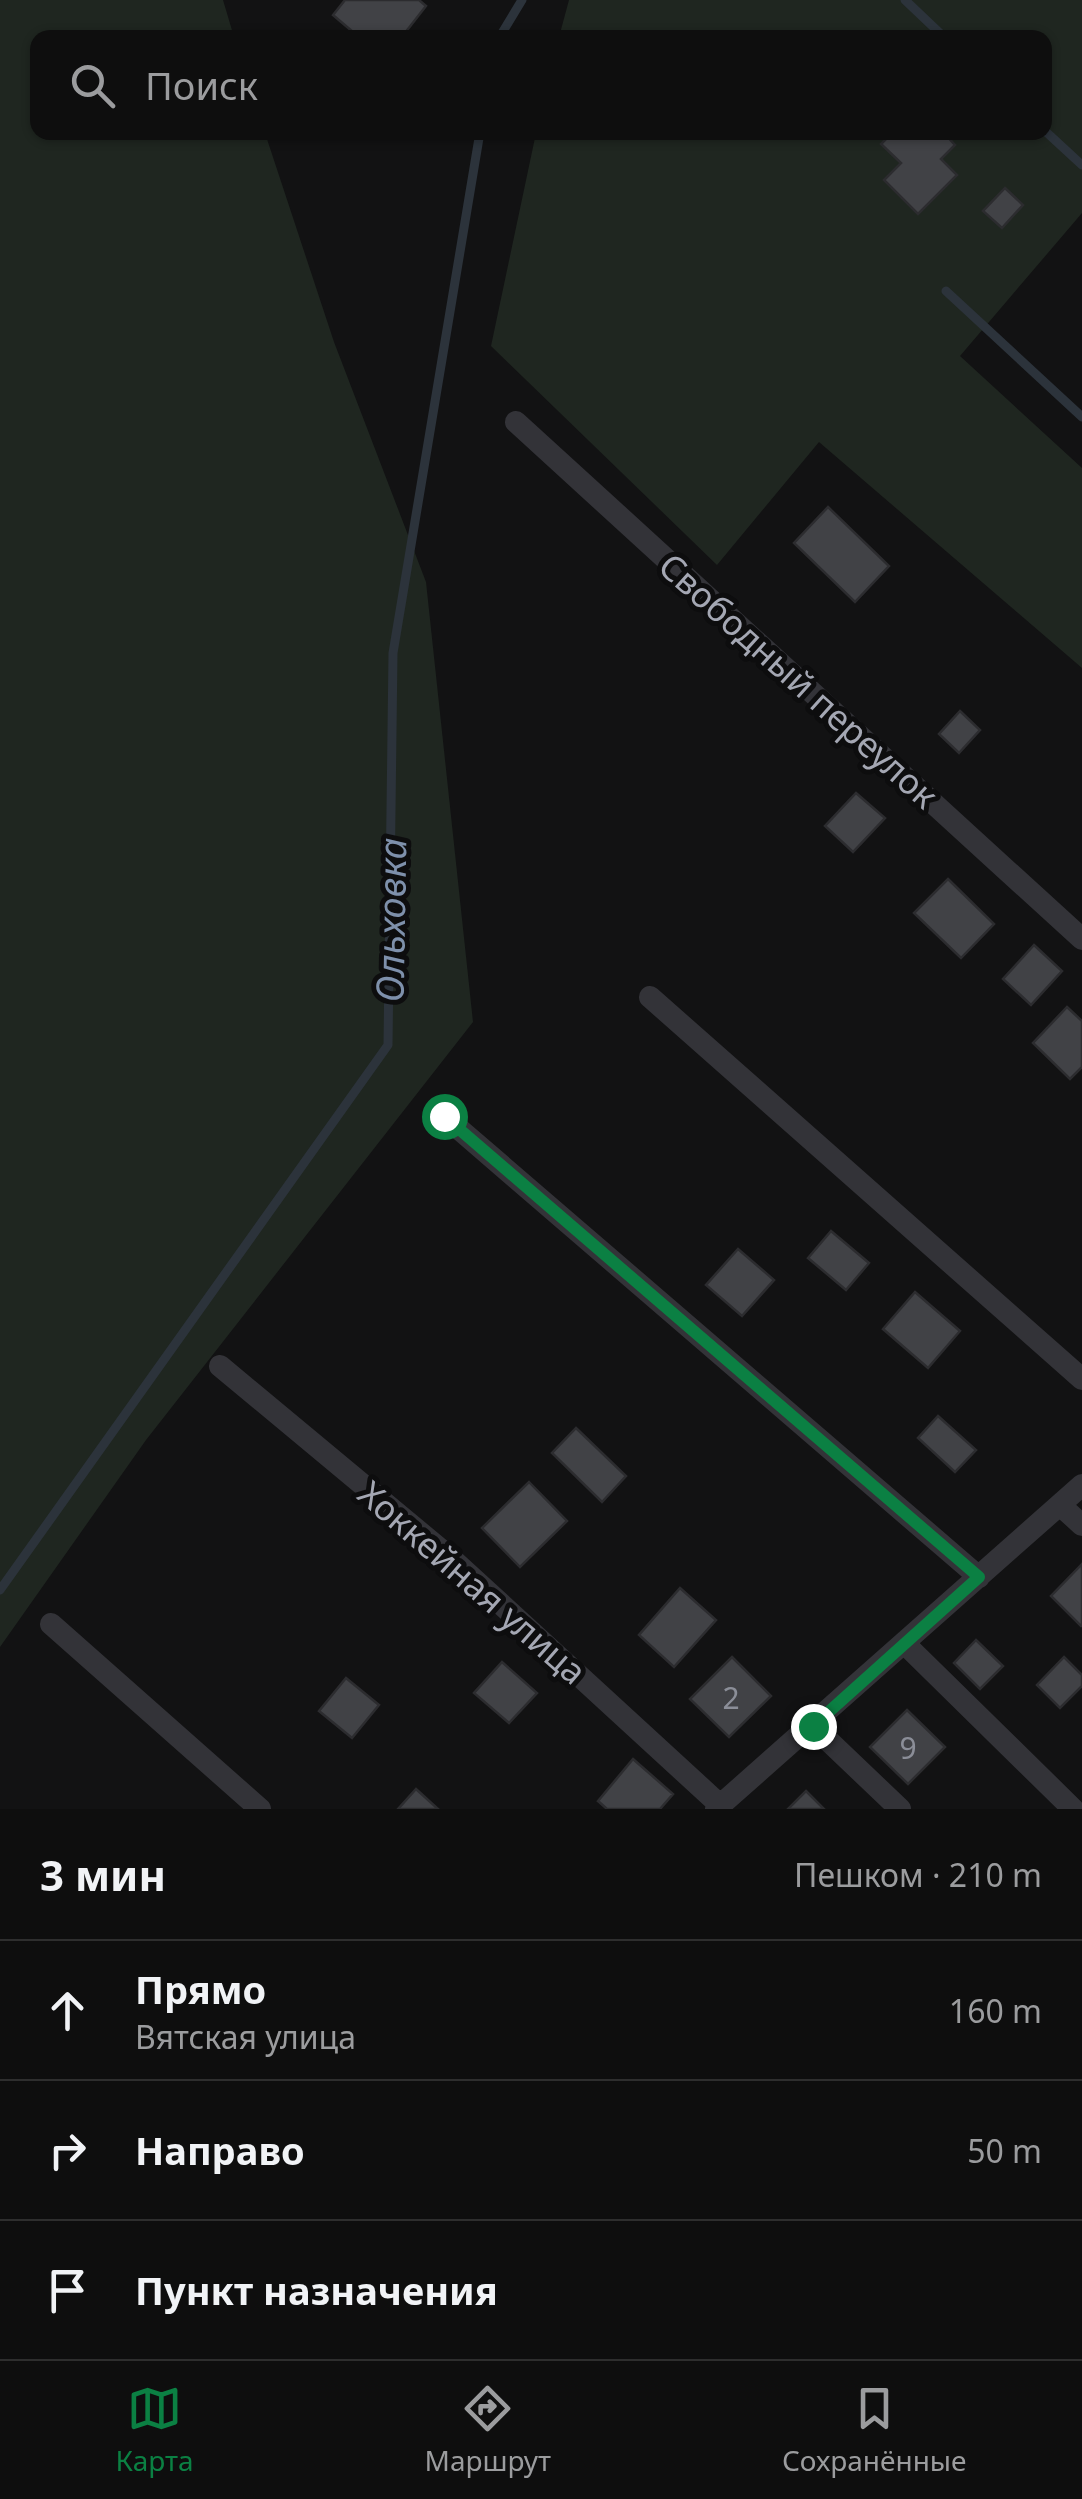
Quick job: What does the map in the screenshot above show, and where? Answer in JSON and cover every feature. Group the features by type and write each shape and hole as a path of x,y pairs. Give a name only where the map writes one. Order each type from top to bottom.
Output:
{"street":[{"name":"Свободный переулок","path":"516,422 1082,939"},
{"path":"650,997 1082,1380"},
{"path":"444,1116 979,1577"},
{"name":"Хоккейная улица","path":"220,1366 452,1559 718,1807"},
{"path":"718,1807 1082,1485"},
{"path":"1060,1504 1082,1526"},
{"path":"51,1624 260,1809"},
{"path":"904,1644 1073,1809"},
{"path":"813,1726 900,1809"}],"shaded area":[{"path":"0,0 223,0 232,30 30,30 30,140 267,140 334,342 426,582 473,1022 146,1440 0,1647"},
{"path":"569,0 1082,0 1082,213 960,356 1082,468 1082,668 819,442 717,565 491,346 535,140 1052,140 1052,30 561,30"}],"building":[{"path":"345,0 419,0 426,6 407,30 351,30 333,15"},
{"path":"885,140 950,140 955,145 941,159 957,175 918,214 884,180 901,163 881,144"},
{"path":"1005,188 1023,205 1002,228 983,211"},
{"path":"828,507 889,566 855,602 794,543"},
{"path":"960,711 980,730 959,753 939,734"},
{"path":"856,793 885,818 853,852 825,826"},
{"path":"948,879 994,924 961,958 914,913"},
{"path":"1034,945 1062,971 1031,1005 1003,979"},
{"path":"1067,1007 1082,1021 1082,1067 1070,1079 1033,1043"},
{"path":"831,1231 869,1263 846,1290 808,1258"},
{"path":"738,1249 774,1280 742,1316 706,1285"},
{"path":"915,1292 960,1331 928,1368 883,1329"},
{"path":"938,1416 976,1450 955,1472 918,1438"},
{"path":"576,1428 626,1476 602,1502 552,1453"},
{"path":"529,1482 567,1521 520,1567 482,1528"},
{"path":"1082,1564 1082,1625 1081,1626 1051,1596"},
{"path":"680,1588 716,1620 674,1667 639,1635"},
{"path":"976,1640 1003,1666 980,1689 954,1663"},
{"path":"732,1657 771,1696 729,1737 690,1699"},
{"path":"1064,1657 1082,1675 1082,1686 1060,1708 1037,1685"},
{"path":"502,1662 537,1693 509,1723 474,1693"},
{"path":"346,1678 379,1705 352,1738 319,1711"},
{"path":"907,1710 945,1747 908,1784 870,1747"},
{"path":"633,1759 673,1794 660,1809 607,1809 598,1801"},
{"path":"416,1789 438,1809 398,1809"},
{"path":"806,1791 824,1809 788,1809"}],"waterway":[{"name":"Ольховка","path":"504,30 522,0"},
{"path":"905,0 937,30"},
{"path":"1052,137 1082,165"},
{"name":"Ольховка","path":"0,1590 388,1045 393,653 479,140"},
{"path":"946,291 1082,417"}],"route":[{"path":"444,1116 979,1577 813,1726"}]}
